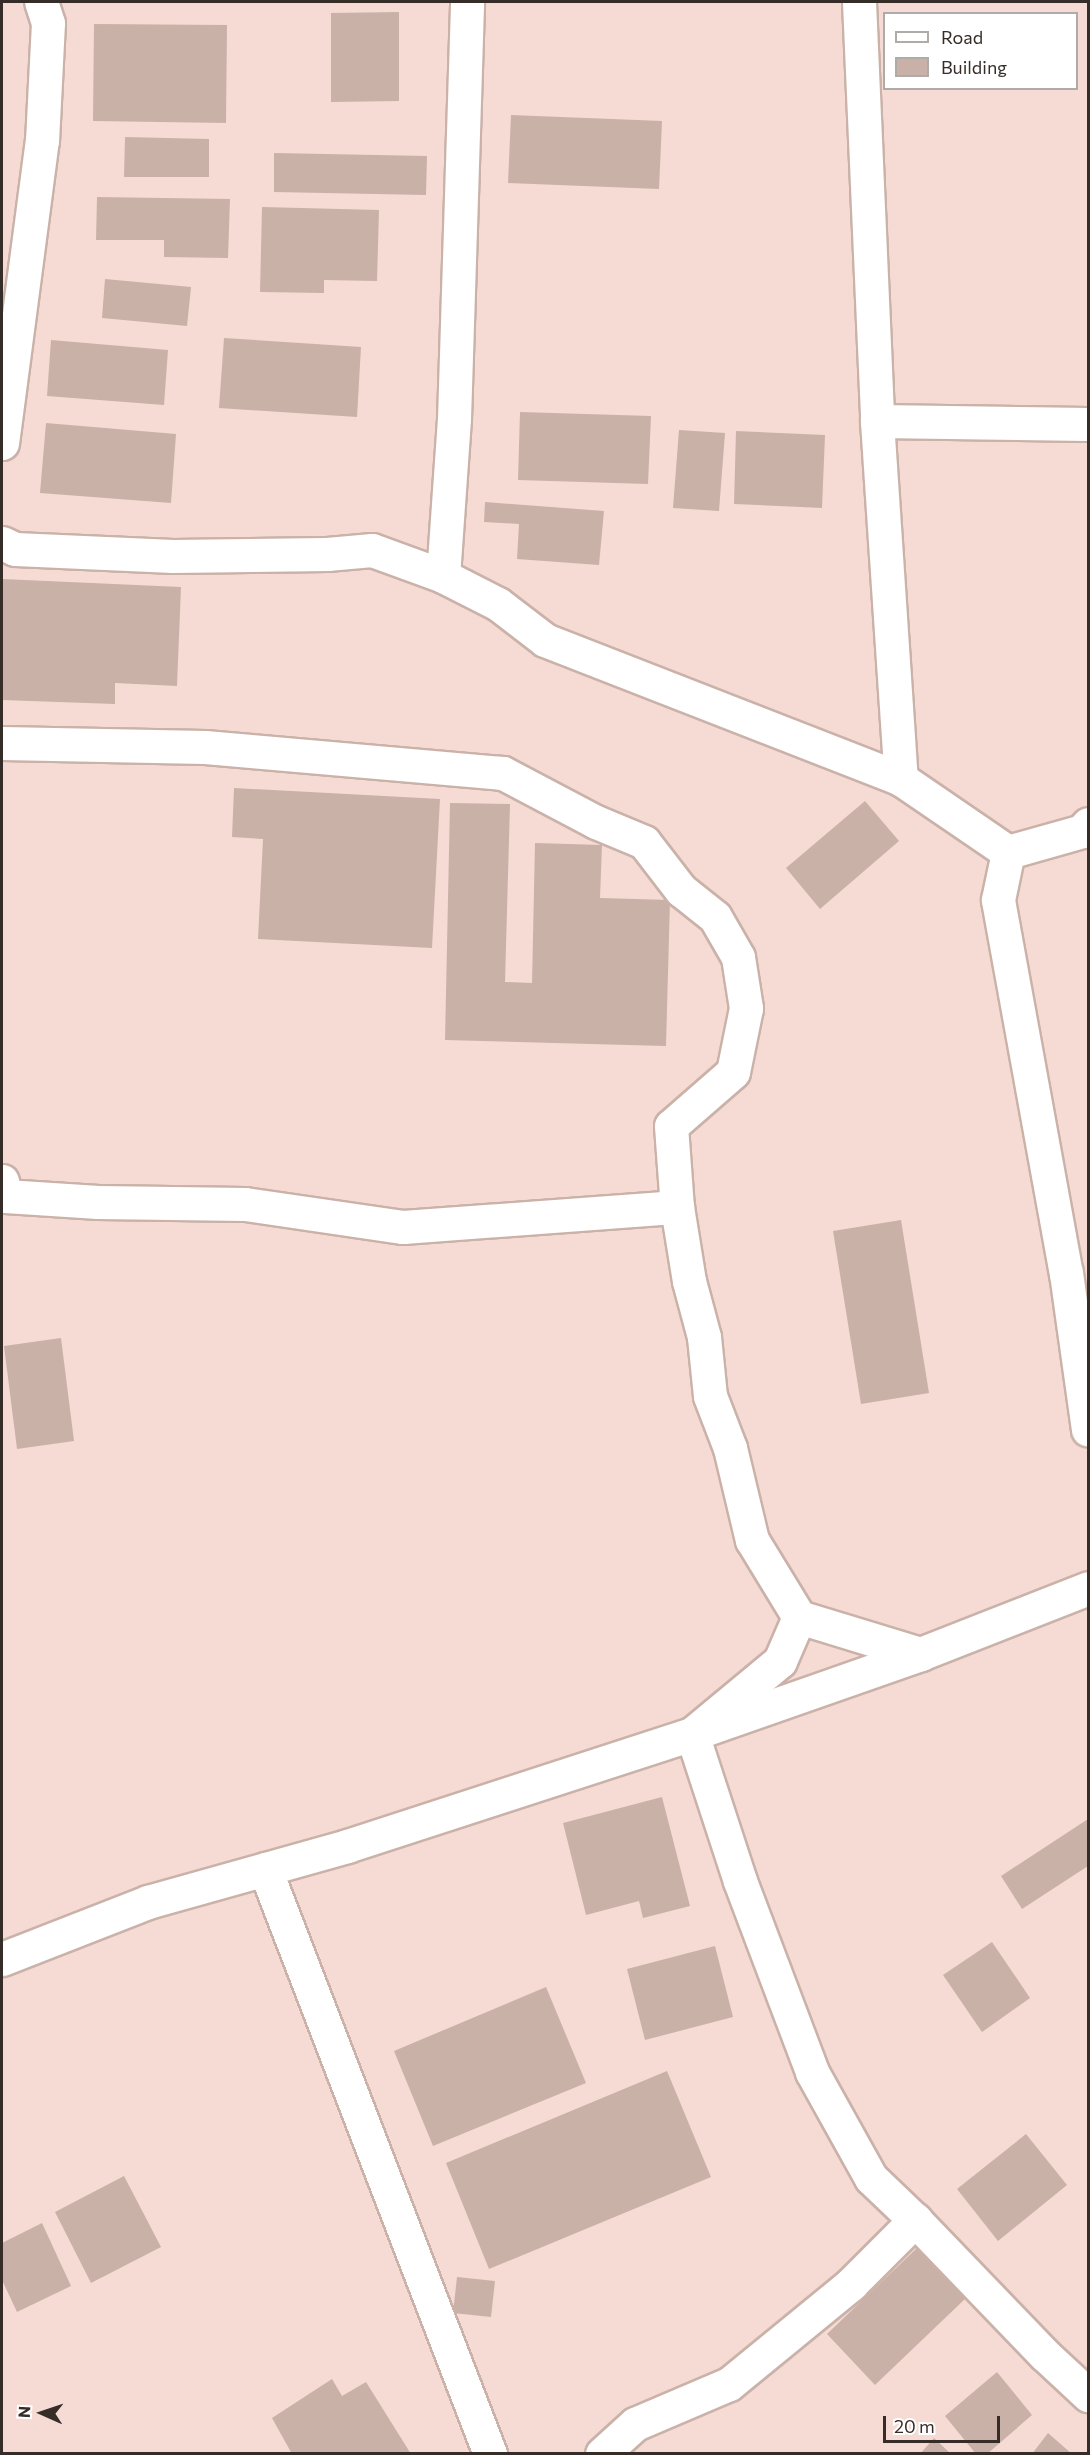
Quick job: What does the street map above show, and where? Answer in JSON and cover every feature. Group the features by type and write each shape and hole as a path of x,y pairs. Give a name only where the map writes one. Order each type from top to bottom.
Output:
{"street":[{"path":"2,444 42,141 48,23 41,2"},
{"path":"443,576 454,419 467,2"},
{"path":"859,2 877,421 901,779"},
{"path":"877,421 1089,424"},
{"path":"2,543 15,549 173,556 327,554 372,550 443,576 498,604 545,640 901,779 1008,852"},
{"path":"2,743 206,747 503,773 596,822 644,842 681,890 715,917 738,957 746,1008 733,1072 671,1126 677,1207 688,1281 704,1336 710,1396 730,1448 752,1540 799,1617 920,1654"},
{"path":"1008,852 1082,831 1089,824"},
{"path":"1008,852 998,900 1066,1273 1089,1429"},
{"path":"2,1180 5,1196 98,1202 245,1204 403,1227 677,1207"},
{"path":"2,1959 147,1902 266,1869 504,1797 692,1734 920,1654 1089,1588"},
{"path":"692,1734 780,1661 799,1617"},
{"path":"692,1734 740,1881 812,2072 871,2178 915,2220 1045,2355 1089,2395"},
{"path":"266,1869 490,2454"},
{"path":"602,2454 635,2424 729,2384 851,2284 915,2220"}],"building":[{"path":"399,12 399,101 331,102 331,13"},
{"path":"94,24 227,25 226,123 93,121"},
{"path":"511,115 662,121 659,189 508,183"},
{"path":"125,137 209,139 209,177 124,177"},
{"path":"274,153 427,156 426,195 274,192"},
{"path":"97,197 230,199 228,258 164,257 164,240 96,240"},
{"path":"262,207 379,210 377,281 324,280 324,293 260,292"},
{"path":"105,279 191,287 187,326 102,318"},
{"path":"224,338 361,347 357,417 219,408"},
{"path":"51,340 168,350 164,405 47,396"},
{"path":"520,412 651,416 648,484 518,480"},
{"path":"46,423 176,434 171,503 40,493"},
{"path":"679,430 725,433 719,511 673,508"},
{"path":"736,431 825,435 822,508 734,504"},
{"path":"485,502 604,511 599,565 517,559 519,524 484,522"},
{"path":"2,579 181,587 177,686 115,683 115,704 2,700"},
{"path":"234,788 440,799 432,948 258,939 263,839 232,837"},
{"path":"865,801 899,841 820,909 786,868"},
{"path":"450,803 510,804 505,982 532,983 535,843 602,845 600,898 670,900 666,1046 445,1040"},
{"path":"901,1220 929,1393 861,1404 833,1231"},
{"path":"61,1338 74,1441 17,1449 4,1346"},
{"path":"662,1797 690,1906 643,1918 639,1901 586,1915 563,1823"},
{"path":"1088,1819 1088,1866 1022,1909 1001,1876"},
{"path":"992,1942 1030,1998 982,2032 943,1975"},
{"path":"715,1946 733,2017 645,2040 627,1969"},
{"path":"546,1987 586,2083 433,2146 394,2051"},
{"path":"667,2071 711,2177 489,2269 446,2163"},
{"path":"1026,2134 1067,2185 998,2241 957,2189"},
{"path":"124,2176 161,2247 91,2283 55,2212"},
{"path":"42,2223 71,2286 17,2312 2,2280 2,2243"},
{"path":"918,2247 966,2298 875,2385 827,2334"},
{"path":"457,2277 495,2281 491,2317 453,2313"},
{"path":"997,2372 1032,2415 987,2454 976,2454 945,2416"},
{"path":"332,2379 342,2396 366,2382 411,2454 292,2454 272,2418"},
{"path":"1048,2433 1072,2454 1032,2454"},
{"path":"934,2438 951,2454 920,2454"}]}
